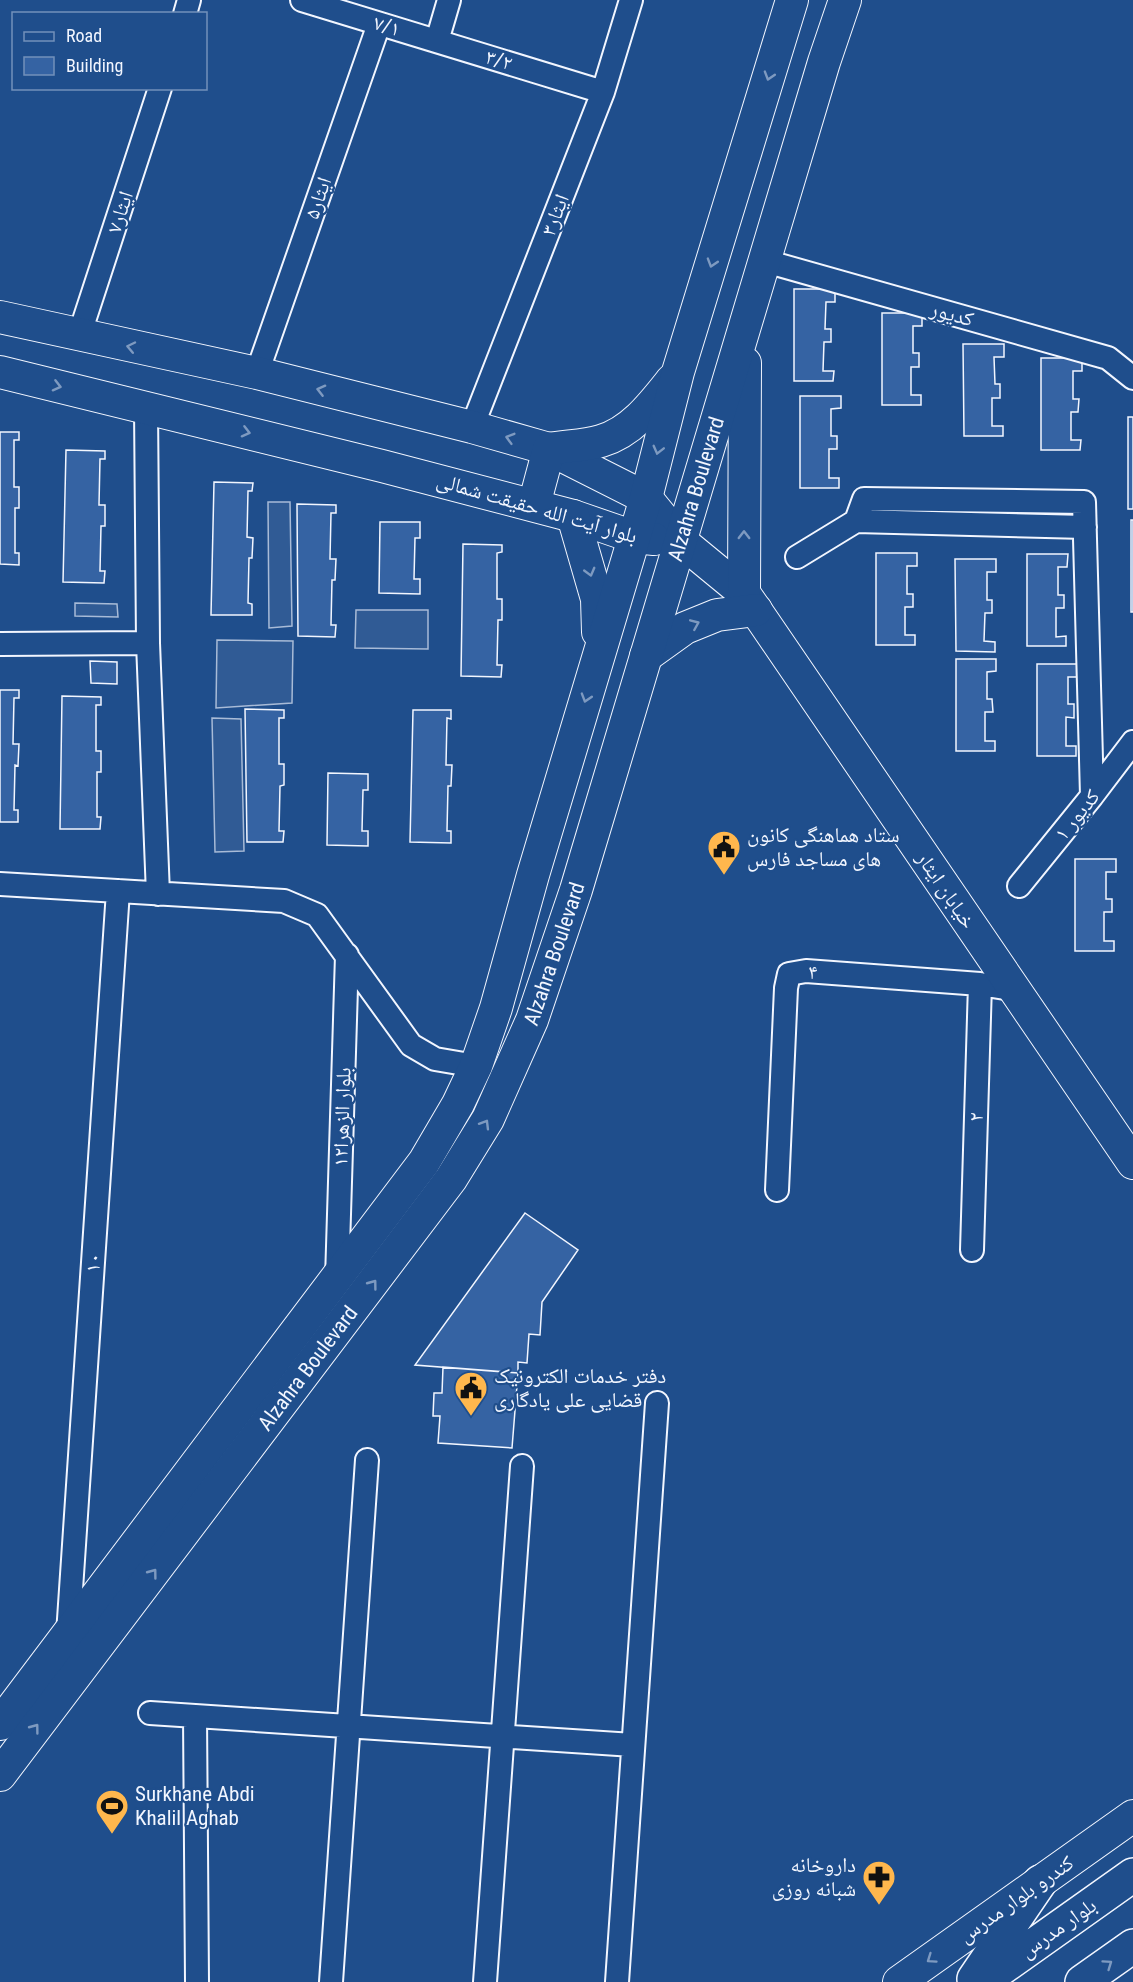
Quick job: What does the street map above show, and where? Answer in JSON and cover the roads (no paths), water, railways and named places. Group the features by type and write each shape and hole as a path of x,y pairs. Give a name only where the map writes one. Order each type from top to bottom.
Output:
{"main road":[{"name":"Alzahra Boulevard","path":"0,1724 10,1696 68,1634 424,1162 458,1104 476,1066 496,1008 646,498 678,372 792,0"},
{"name":"Alzahra Boulevard","path":"0,1775 451,1179 488,1119 532,1020 576,890 824,62 845,0"},
{"path":"779,42 824,62"},
{"name":"بلوار آیت الله حقیقت شمالی","path":"0,317 257,373 472,427 549,449 646,498 682,542"},
{"path":"646,656 685,628 750,602 745,328"},
{"name":"بلوار آیت الله حقیقت شمالی","path":"0,372 534,505 634,537 682,542"},
{"path":"534,505 549,449 601,441 626,429 653,405 678,372"},
{"path":"573,516 597,599 599,655"},
{"name":"خیابان ایثار","path":"682,542 750,602 1133,1163"},
{"name":"کندرو بلوار مدرس","path":"899,1982 1133,1816"},
{"name":"بلوار مدرس","path":"982,1982 1133,1875"},
{"path":"972,1982 1041,1882"},
{"path":"1082,1982 1133,1946"}],"street":[{"name":"۷/۱","path":"302,0 437,41"},
{"path":"437,41 449,0"},
{"name":"ایثار۳","path":"472,427 603,92 632,0"},
{"name":"ایثار۵","path":"257,373 379,24"},
{"name":"۳/۲","path":"437,41 603,92"},
{"name":"ایثار۷","path":"80,336 159,90"},
{"name":"کدیور","path":"765,261 1108,358 1133,378"},
{"path":"146,407 148,642 158,894"},
{"path":"797,557 856,521 1085,528 1092,796"},
{"path":"0,644 148,642"},
{"name":"کدیور ۱","path":"1019,886 1133,742"},
{"path":"0,884 284,901 317,915 411,1045 435,1059 476,1066"},
{"name":"۱۰","path":"68,1634 118,891"},
{"name":"بلوار الزهرا۱۲","path":"337,1279 347,955"},
{"name":"۴","path":"777,1190 786,988 789,974 806,971 980,984 1017,990"},
{"name":"۲","path":"972,1250 980,984"},
{"path":"617,1982 657,1404"},
{"path":"331,1982 367,1460"},
{"path":"485,1982 522,1466"},
{"path":"150,1713 633,1745"},
{"path":"195,1716 197,1982"}],"place":[{"name":"ستاد هماهنگی کانون های مساجد فارس","path":"724,876"},
{"name":"دفتر خدمات الکترونیک قضایی علی یادگاری","path":"471,1417"},
{"name":"Surkhane Abdi Khalil Aghab","path":"112,1835"},
{"name":"داروخانه شبانه روزی","path":"879,1906"}]}
